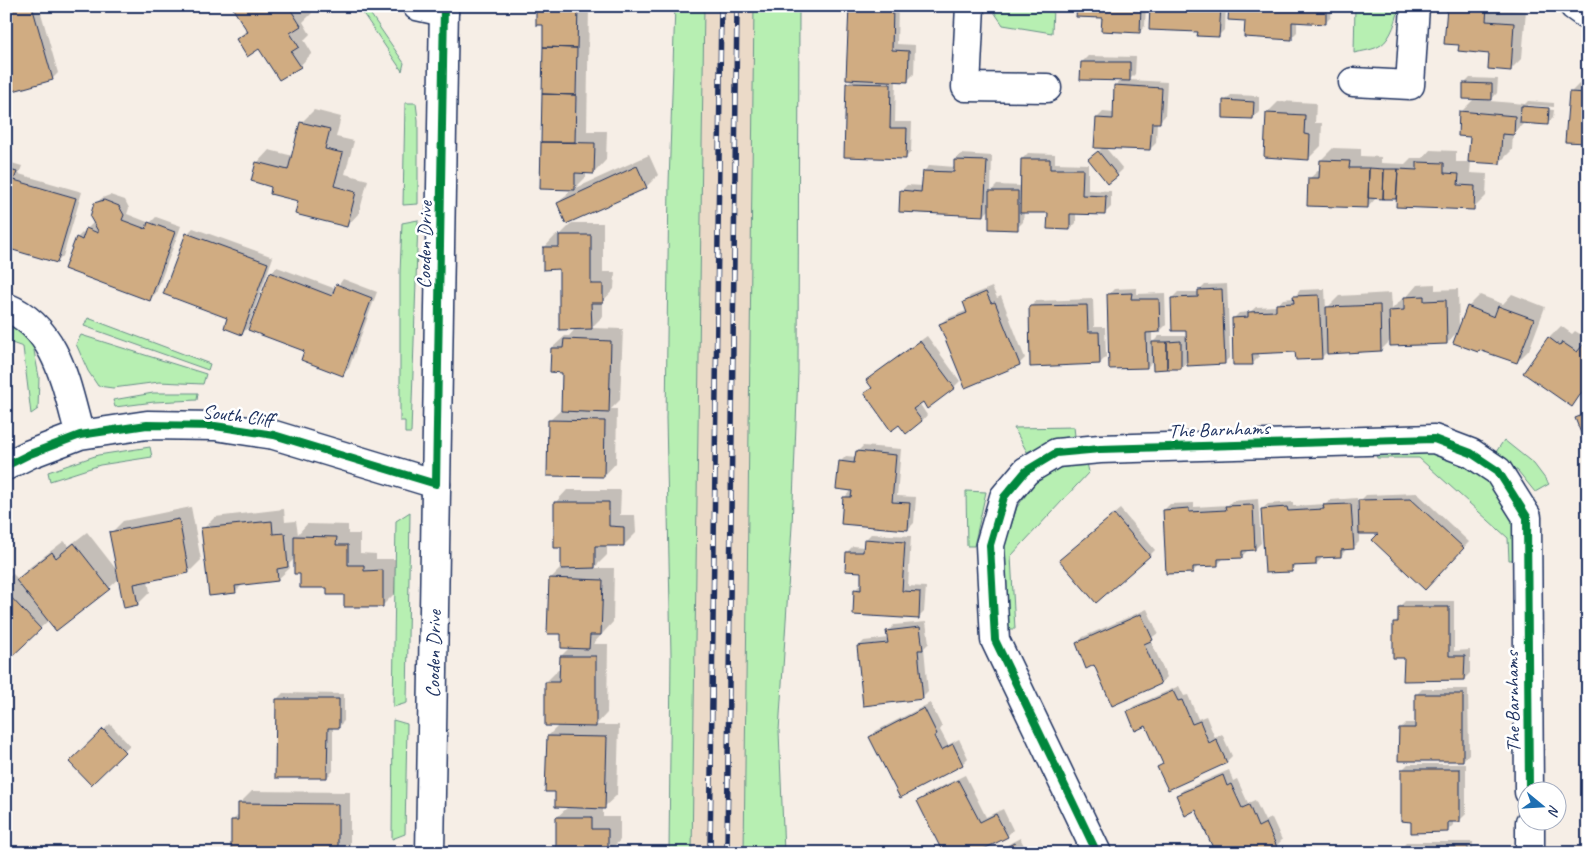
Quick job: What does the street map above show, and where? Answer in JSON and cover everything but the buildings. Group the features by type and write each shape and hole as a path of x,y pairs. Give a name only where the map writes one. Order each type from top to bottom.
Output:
{"street":[{"path":"417,6 444,9"},
{"path":"970,6 966,87 1047,88"},
{"path":"1353,82 1410,85 1415,6"},
{"path":"1574,6 1588,16"},
{"name":"Cooden Drive","path":"430,853 444,9"},
{"path":"6,307 40,330 59,361 80,436"},
{"name":"South Cliff","path":"6,466 30,454 80,436 148,424 215,426 274,435 436,484"},
{"name":"The Barnhams","path":"1097,853 995,640 990,545 1004,497 1026,471 1056,453 1110,449 1434,438 1471,453 1498,471 1526,517 1529,782"},
{"path":"1530,832 1530,853"}],"shaded area":[{"path":"675,6 799,6 798,373 792,526 779,731 784,853 669,853 671,655 666,418 669,183"}],"green space":[{"path":"358,6 365,6 404,63 402,71"},
{"path":"675,6 704,6 692,853 669,853 671,655 666,418 669,183"},
{"path":"754,6 799,6 798,373 792,526 779,731 784,853 744,853"},
{"path":"990,6 1053,6 1052,33 1003,25"},
{"path":"1355,6 1399,6 1393,27 1385,42 1375,48 1354,53"},
{"path":"405,103 416,103 418,120 418,204 403,205"},
{"path":"418,220 411,433 405,433 405,421 400,421 402,223"},
{"path":"88,318 210,364 208,370 84,326"},
{"path":"6,321 32,340 39,377 38,409 31,414 23,347 6,341"},
{"path":"81,335 206,374 203,384 159,382 113,388 98,386 88,371 76,344"},
{"path":"153,393 198,393 197,400 154,402 115,407 113,400"},
{"path":"1074,427 1075,436 1049,442 1027,452 1014,428"},
{"path":"1504,440 1534,464 1549,484 1535,492 1518,471 1494,455"},
{"path":"150,447 152,457 100,465 50,481 48,472 98,455"},
{"path":"1375,451 1432,451 1467,464 1490,478 1512,520 1516,560 1509,560 1508,538 1419,458 1377,458"},
{"path":"1087,463 1089,472 1011,556 1015,629 1007,629 1002,554 1017,507 1035,483 1055,469"},
{"path":"966,491 986,492 974,546 967,546"},
{"path":"410,512 407,703 393,707 396,521"},
{"path":"393,720 407,724 405,834 392,839"}],"railway":[{"path":"710,853 721,6"},
{"path":"727,853 737,6"}],"cycle path":[{"path":"6,466 30,454 80,435 147,425 215,426 274,435 436,484 444,6"},
{"path":"1097,853 995,640 990,545 1004,497 1026,471 1056,453 1100,449 1434,439 1471,453 1498,471 1527,517 1529,782"}]}
